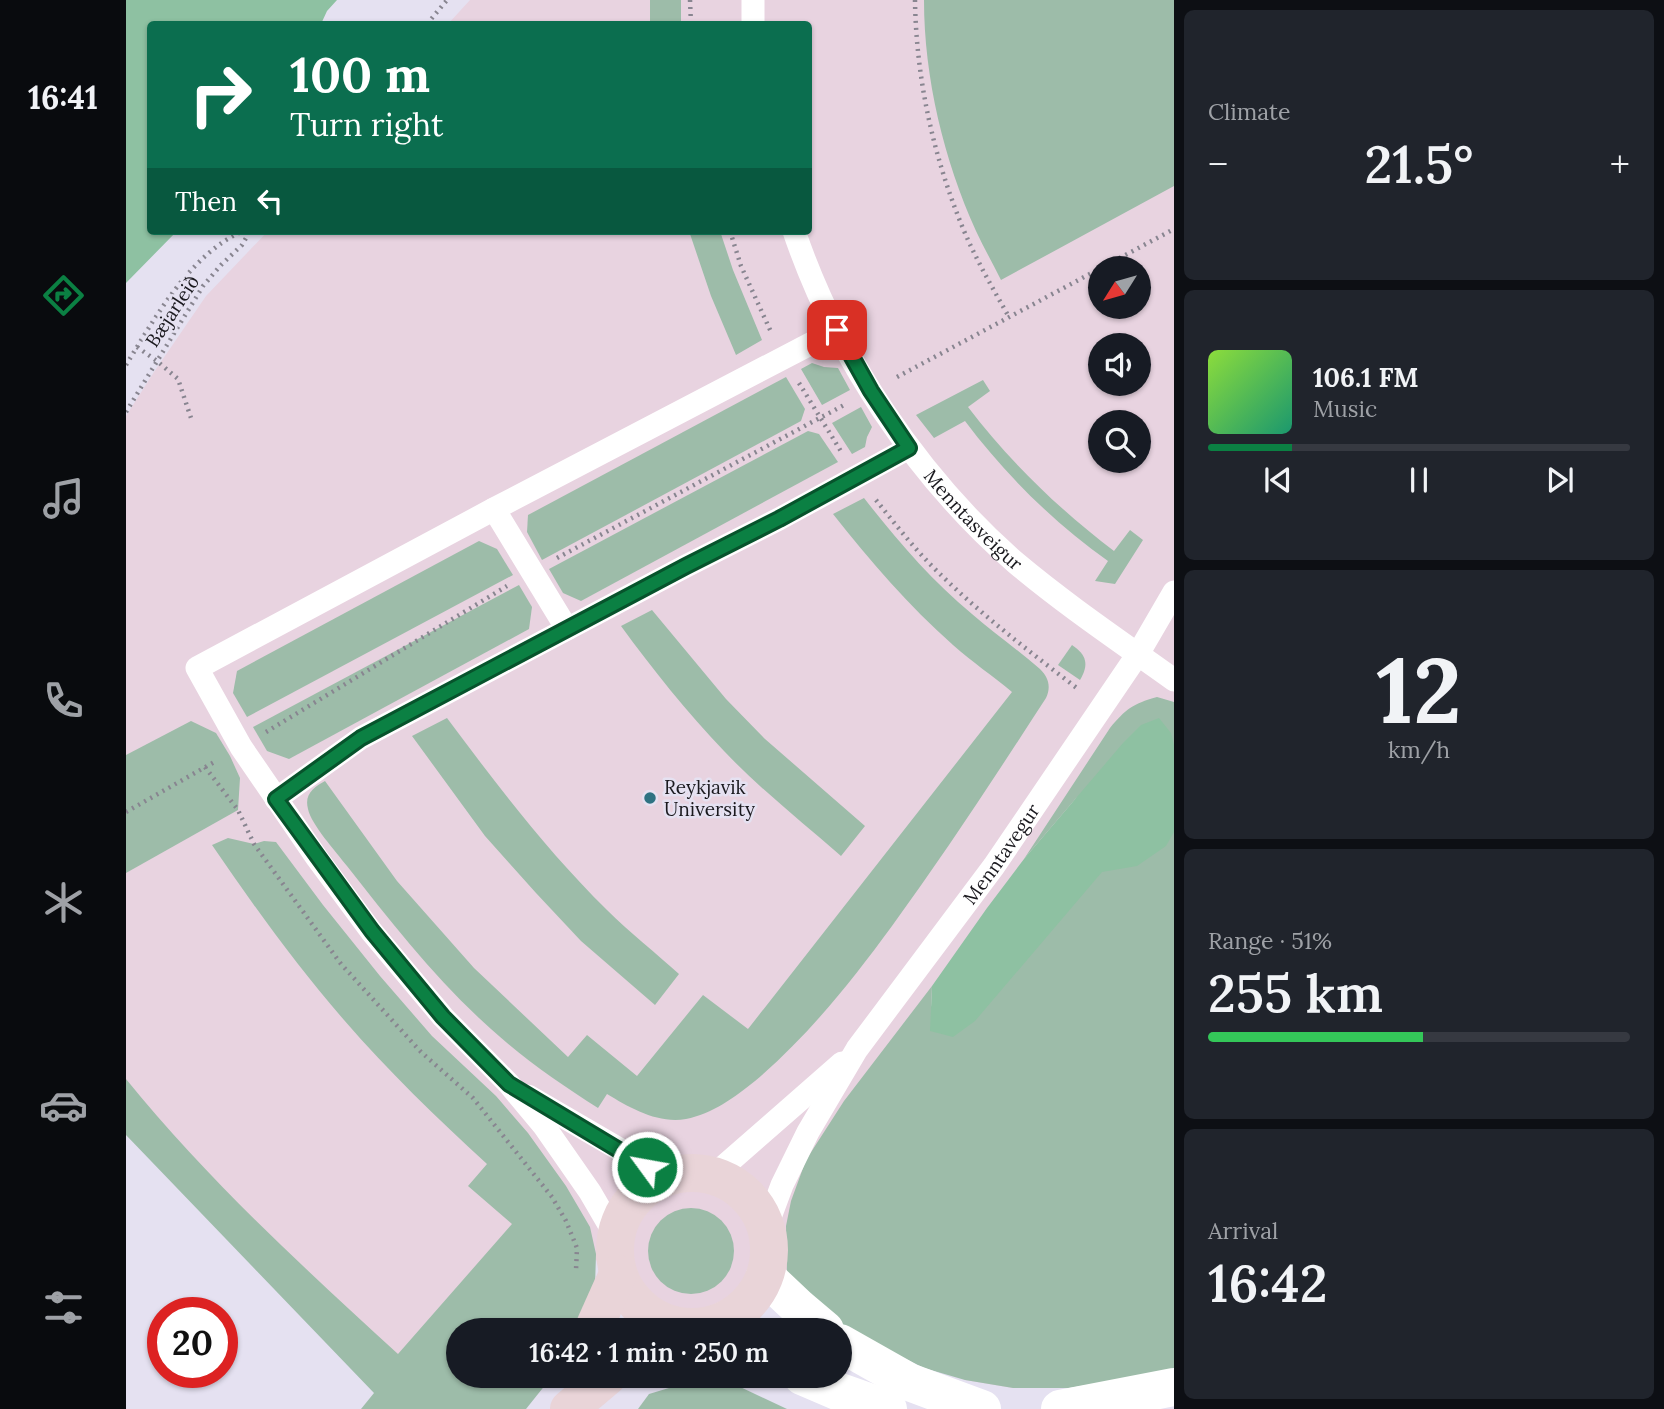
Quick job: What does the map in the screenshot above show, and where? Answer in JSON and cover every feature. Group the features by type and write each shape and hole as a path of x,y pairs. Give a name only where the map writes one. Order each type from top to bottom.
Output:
{"street":[{"path":"657,1318 647,1313 629,1296 618,1275 614,1255 615,1235 624,1211 640,1191 663,1177 688,1172 714,1175 737,1186 755,1205 766,1228 770,1252 765,1276 756,1294 742,1309 726,1318"},
{"path":"598,1318 618,1275"},
{"path":"765,1276 811,1318"},
{"path":"852,1350 909,1382 982,1409"},
{"path":"1060,1409 1174,1387"},
{"path":"545,1409 558,1388"},
{"path":"569,1409 594,1388"},
{"path":"830,1388 888,1409"}],"lane":[{"path":"753,0 753,21"},
{"name":"Menntasveigur","path":"795,235 804,260 837,330 871,391 909,448 943,490 1016,563 1174,680"},
{"path":"615,1235 579,1175 544,1126 509,1084 443,1017 379,941 317,858 241,747 197,668 837,330"},
{"path":"276,799 361,738 909,448"},
{"path":"494,509 567,629"},
{"name":"Menntavegur","path":"766,1228 782,1185 808,1132 857,1049 994,866 1138,654 1174,592"},
{"name":"Menntavegur","path":"714,1175 857,1049"},
{"path":"509,1084 663,1177"}],"path":[{"path":"430,21 447,0"},
{"path":"690,0 691,21"},
{"path":"915,0 922,79 931,130 945,179 962,227 1009,317"},
{"path":"126,811 241,747 531,572 1174,229"},
{"name":"Bæjarleið","path":"126,365 152,321 188,274 234,235"},
{"name":"Bæjarleið","path":"126,412 203,286 242,245 248,235"},
{"path":"137,347 178,379 191,418"},
{"path":"205,768 238,810 254,844 341,964 421,1052 473,1098 552,1198 577,1248 576,1278"}],"shaded area":[{"name":"Reykjavik University","path":"470,0 1174,0 1174,1371 1013,1388 965,1380 852,1321 852,1318 846,1318 765,1276 756,1294 742,1309 728,1318 657,1318 647,1313 629,1296 618,1274 577,1248 475,1318 446,1318 446,1388 450,1388 437,1409 126,1135 126,416 206,296 264,235 812,235 812,21 451,21"}],"green space":[{"path":"126,0 337,0 322,21 147,21 147,235 173,235 126,283"},
{"path":"650,0 681,0 681,21 650,21"},
{"path":"924,0 1174,0 1174,186 1001,280 976,231 945,147 932,89"},
{"path":"690,235 721,235 762,340 736,355 711,296"},
{"path":"812,363 838,368 850,390 822,405 801,369"},
{"path":"786,377 805,409 801,421 542,560 527,532 528,515"},
{"path":"983,380 990,391 968,407 1036,484 1114,551 1130,530 1143,540 1115,584 1095,581 1108,561 1068,530 1031,496 965,421 934,438 916,415"},
{"path":"861,407 872,427 865,447 852,454 832,423"},
{"path":"808,431 819,434 838,462 581,601 563,593 549,569"},
{"path":"864,498 901,544 942,587 1040,669 1048,683 1046,698 951,842 877,947 828,1008 774,1064 723,1104 686,1119 655,1117 607,1094 598,1108 543,1071 504,1040 471,1011 433,971 319,830 310,815 307,799 314,789 325,781 397,881 474,968 568,1057 587,1035 637,1076 703,995 748,1029 1012,692 960,651 921,615 833,514"},
{"path":"479,541 497,549 513,575 247,717 233,693 237,671"},
{"path":"519,585 532,607 529,629 289,759 267,751 253,727"},
{"path":"652,610 726,699 765,739 865,826 841,856 724,751 645,659 621,626"},
{"path":"1072,645 1085,661 1085,670 1080,680 1058,665"},
{"path":"1157,697 1174,702 1174,1371 1069,1388 1013,1388 965,1380 924,1368 852,1332 852,1318 830,1318 787,1276 786,1226 791,1201 806,1160 844,1101 932,986 931,1007 1077,797 1024,859 1110,728 1130,708"},
{"path":"447,718 504,793 564,865 616,918 679,974 655,1005 581,941 536,893 485,836 412,736"},
{"path":"1159,718 1171,733 1174,745 1174,832 1166,846 1137,866 1102,872 975,1021 953,1037 930,1031 932,986 987,908 1024,859 1123,743 1141,725"},
{"path":"191,721 216,733 230,756 240,778 238,810 126,873 126,755"},
{"path":"228,838 254,844 276,842 380,976 432,1036 496,1096 528,1133 566,1186 590,1227 596,1254 595,1286 579,1318 446,1318 446,1388 543,1388 526,1409 361,1409 374,1393 126,1135 126,1079 223,1187 398,1354 512,1224 468,1186 487,1164 413,1094 326,999 275,934 212,845"},
{"path":"691,1208 707,1212 721,1221 730,1235 734,1251 730,1267 721,1281 707,1290 691,1294 675,1290 661,1281 652,1267 648,1251 652,1235 661,1221 675,1212"},
{"path":"669,1388 742,1388 787,1409 638,1409 649,1394"}],"place":[{"name":"Reykjavik University","path":"650,798"}],"route":[{"path":"647,1167 509,1084 443,1017 372,931 276,799 361,738 909,448 871,391 837,330"}]}
